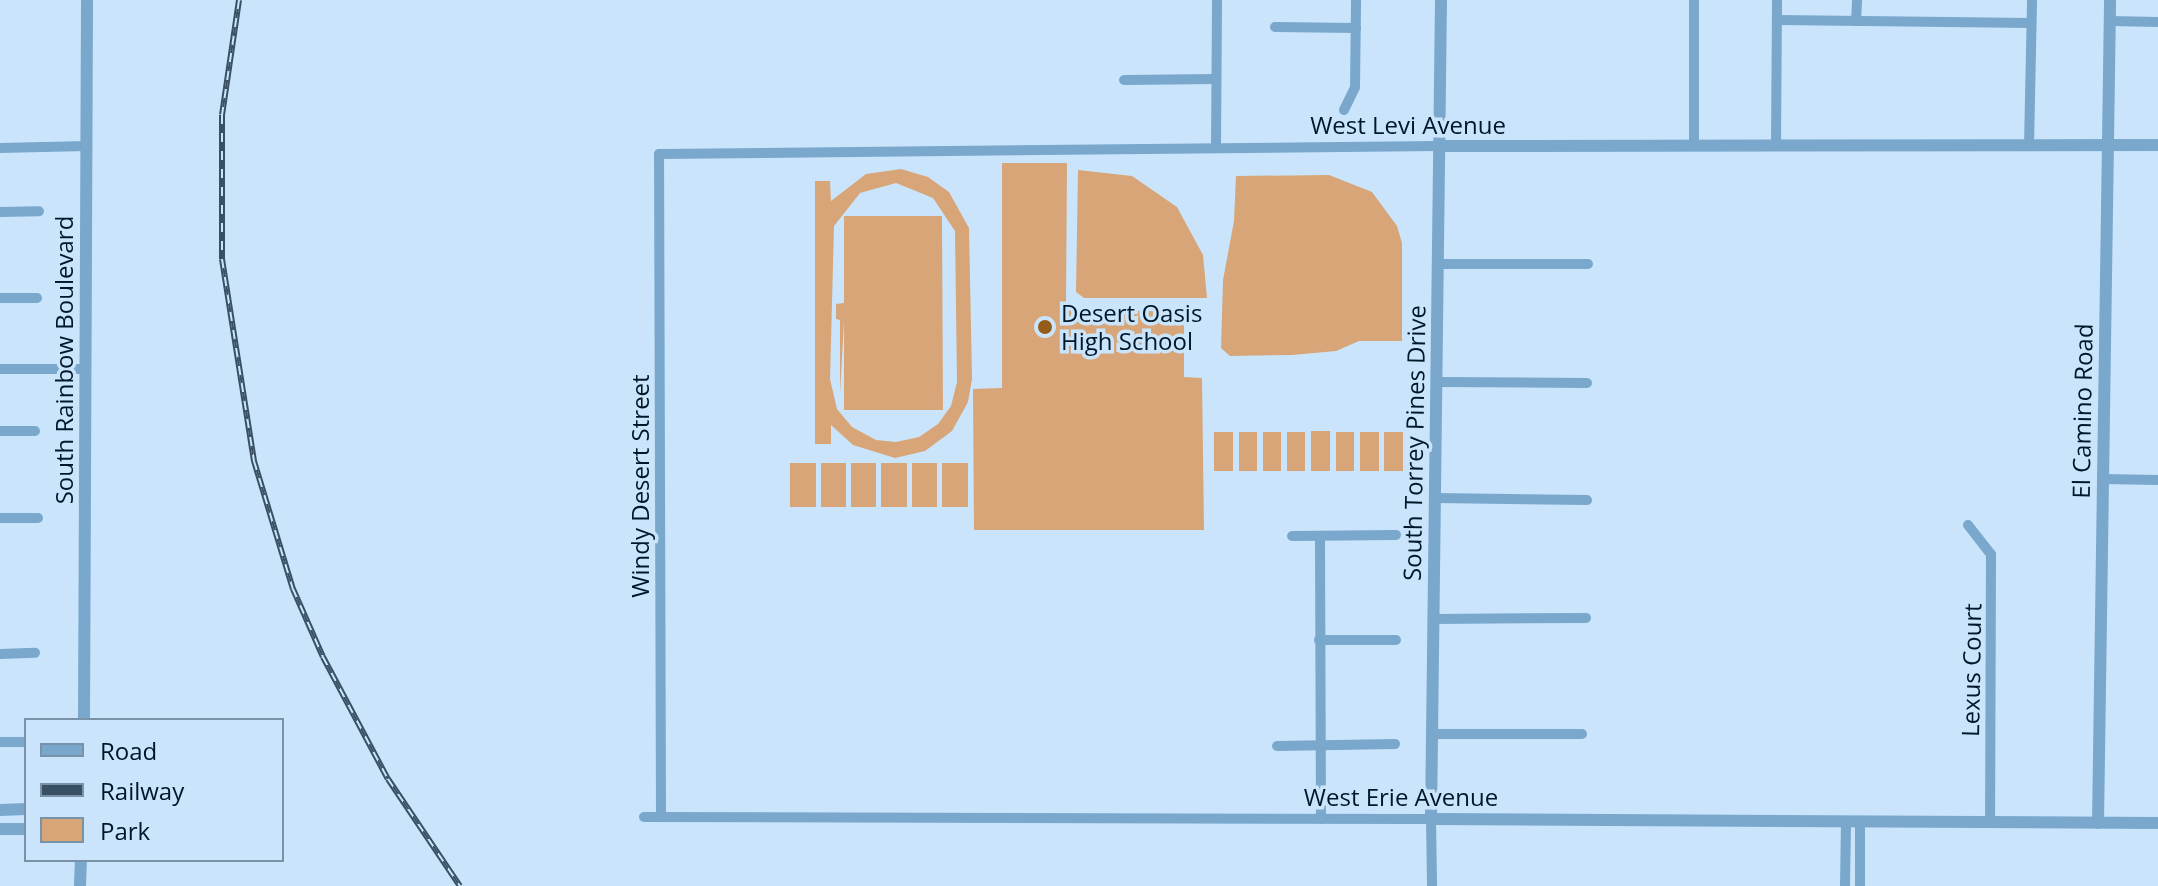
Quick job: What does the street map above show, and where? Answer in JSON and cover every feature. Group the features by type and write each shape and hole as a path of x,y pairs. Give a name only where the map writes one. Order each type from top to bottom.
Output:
{"street":[{"name":"South Rainbow Boulevard","path":"84,718 87,0"},
{"path":"1216,148 1217,0"},
{"path":"1344,110 1355,87 1356,0"},
{"name":"South Torrey Pines Drive","path":"1432,886 1441,0"},
{"path":"1694,0 1694,146"},
{"path":"1776,146 1777,0"},
{"path":"1856,21 1857,0"},
{"path":"2029,146 2032,0"},
{"name":"El Camino Road","path":"2098,823 2110,0"},
{"path":"1777,20 2031,23"},
{"path":"2110,21 2158,22"},
{"path":"1275,27 1356,28"},
{"path":"1124,80 1216,79"},
{"name":"West Levi Avenue","path":"659,154 1439,146 2158,145"},
{"path":"0,148 87,146"},
{"name":"Windy Desert Street","path":"659,154 661,817"},
{"path":"0,212 39,211"},
{"path":"1440,264 1588,264"},
{"path":"0,298 37,298"},
{"path":"0,369 86,369"},
{"path":"1438,382 1587,383"},
{"path":"0,431 35,431"},
{"path":"2102,479 2158,480"},
{"path":"1435,498 1587,500"},
{"path":"0,518 38,518"},
{"name":"Lexus Court","path":"1968,525 1991,554 1990,823"},
{"path":"1292,536 1396,535"},
{"path":"1320,536 1321,819"},
{"path":"1433,619 1586,618"},
{"path":"1319,640 1396,640"},
{"path":"0,654 35,653"},
{"path":"1433,734 1582,734"},
{"path":"0,742 24,742"},
{"path":"1277,746 1395,744"},
{"path":"0,810 24,809"},
{"name":"West Erie Avenue","path":"644,817 2158,823"},
{"path":"1845,886 1846,823"},
{"path":"1860,823 1860,886"},
{"path":"0,829 24,829"},
{"path":"80,886 81,862"}],"green space":[{"path":"1002,163 1067,163 1066,304 1074,311 1184,311 1184,377 1202,378 1204,530 974,530 973,389 1002,388"},
{"path":"901,169 928,177 949,192 969,228 972,379 968,402 952,431 925,451 895,458 853,445 831,425 831,444 815,444 815,181 830,181 831,201 866,174","holes":["896,183 933,198 955,231 957,382 951,406 938,424 919,437 896,442 876,440 852,427 837,409 830,379 834,226 860,193"]},
{"path":"1078,170 1132,176 1177,207 1203,255 1207,298 1084,298 1076,292"},
{"path":"1329,175 1372,192 1397,226 1402,243 1402,341 1359,341 1336,351 1292,355 1230,356 1221,348 1223,280 1234,221 1236,176"},
{"path":"844,216 942,216 943,410 844,410 844,320 840,394 840,320 836,319 836,304 844,303"},
{"path":"1311,431 1330,431 1330,471 1311,471"},
{"path":"1214,432 1233,432 1233,471 1214,471"},
{"path":"1239,432 1257,432 1257,471 1239,471"},
{"path":"1263,432 1281,432 1281,471 1263,471"},
{"path":"1287,432 1305,432 1305,471 1287,471"},
{"path":"1336,432 1354,432 1354,471 1336,471"},
{"path":"1360,432 1379,432 1379,471 1360,471"},
{"path":"1384,432 1403,432 1403,471 1384,471"},
{"path":"790,463 816,463 816,507 790,507"},
{"path":"821,463 846,463 846,507 821,507"},
{"path":"851,463 876,463 876,507 851,507"},
{"path":"881,463 907,463 907,507 881,507"},
{"path":"912,463 937,463 937,507 912,507"},
{"path":"942,463 968,463 968,507 942,507"}],"railway":[{"path":"239,0 222,115 222,259 254,461 293,589 323,657 388,779 460,886"}],"place":[{"name":"Desert Oasis High School","path":"1045,327"}]}
